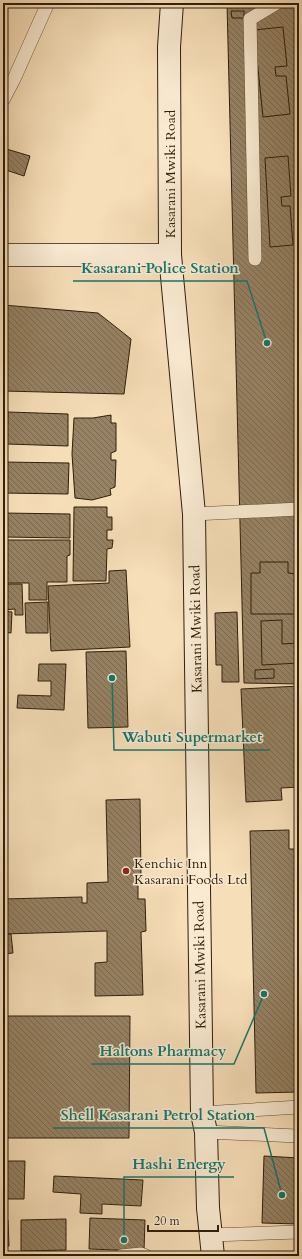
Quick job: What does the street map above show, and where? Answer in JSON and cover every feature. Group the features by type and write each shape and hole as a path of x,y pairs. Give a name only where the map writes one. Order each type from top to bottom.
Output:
{"main road":[{"name":"Kasarani Mwiki Road","path":"172,3 169,47 170,255 194,514 204,1123 208,1208 212,1246"},
{"path":"3,255 170,255"}],"lane":[{"path":"3,100 9,77 48,3"},
{"path":"255,259 250,19 277,3"},
{"path":"194,514 299,509"},
{"path":"204,1123 299,1107"},
{"path":"204,1123 299,1137"},
{"path":"212,1246 299,1232"},
{"path":"120,1256 141,1254 146,1256"}],"building":[{"path":"227,3 299,3 299,684 244,683"},
{"path":"231,11 244,11 244,18 232,18"},
{"path":"283,27 287,66 275,67 276,76 286,76 290,114 263,117 254,30"},
{"path":"3,148 30,156 24,176 3,169"},
{"path":"288,156 291,196 281,197 282,206 290,206 293,245 270,247 265,158"},
{"path":"3,305 98,313 131,339 124,394 3,391"},
{"path":"8,412 68,414 68,446 7,444"},
{"path":"111,415 111,423 116,423 116,451 111,453 111,460 116,460 115,487 110,489 111,495 92,500 75,498 72,454 74,418 93,418"},
{"path":"3,462 69,463 68,494 3,493"},
{"path":"74,507 107,507 107,517 112,517 112,530 107,530 107,540 113,540 112,548 107,549 106,581 73,581"},
{"path":"3,513 70,514 70,538 3,537"},
{"path":"3,540 70,540 70,555 67,556 67,582 47,582 47,600 29,600 29,583 3,583"},
{"path":"260,562 288,562 288,573 299,574 299,614 251,614 251,573 260,573"},
{"path":"126,570 130,647 51,651 48,586 109,583 109,571"},
{"path":"3,584 22,584 23,615 15,615 15,609 3,610"},
{"path":"48,602 48,633 26,633 25,603"},
{"path":"3,611 12,612 11,633 3,632"},
{"path":"237,612 239,682 222,682 222,665 216,665 215,613"},
{"path":"282,620 282,644 298,643 299,663 262,665 261,621"},
{"path":"126,651 128,727 88,728 86,652"},
{"path":"39,664 66,664 64,710 17,708 18,695 51,696 51,681 38,681"},
{"path":"274,669 274,678 255,679 255,670"},
{"path":"299,686 299,787 281,788 282,800 246,802 241,689"},
{"path":"140,799 141,879 138,879 138,899 145,899 146,931 141,932 143,995 95,996 95,963 107,962 107,931 3,934 3,899 82,897 82,903 87,903 87,883 108,882 106,800"},
{"path":"289,830 289,849 299,849 299,1092 256,1093 250,831"},
{"path":"11,934 13,953 3,954 3,935"},
{"path":"3,1016 130,1016 129,1138 3,1138"},
{"path":"264,1156 299,1158 299,1224 262,1223"},
{"path":"3,1161 25,1161 24,1199 3,1199"},
{"path":"54,1176 143,1180 141,1206 102,1204 102,1214 80,1213 81,1194 53,1192"},
{"path":"90,1218 145,1220 144,1251 89,1249"},
{"path":"66,1219 66,1250 21,1251 21,1220"},
{"path":"3,1220 8,1220 9,1246 3,1246"}],"place":[{"name":"Kasarani Police Station","path":"267,343"},
{"name":"Wabuti Supermarket","path":"112,678"},
{"name":"Kenchic Inn Kasarani Foods Ltd","path":"126,871"},
{"name":"Haltons Pharmacy","path":"264,994"},
{"name":"Shell Kasarani Petrol Station","path":"282,1195"},
{"name":"Hashi Energy","path":"124,1240"}]}
